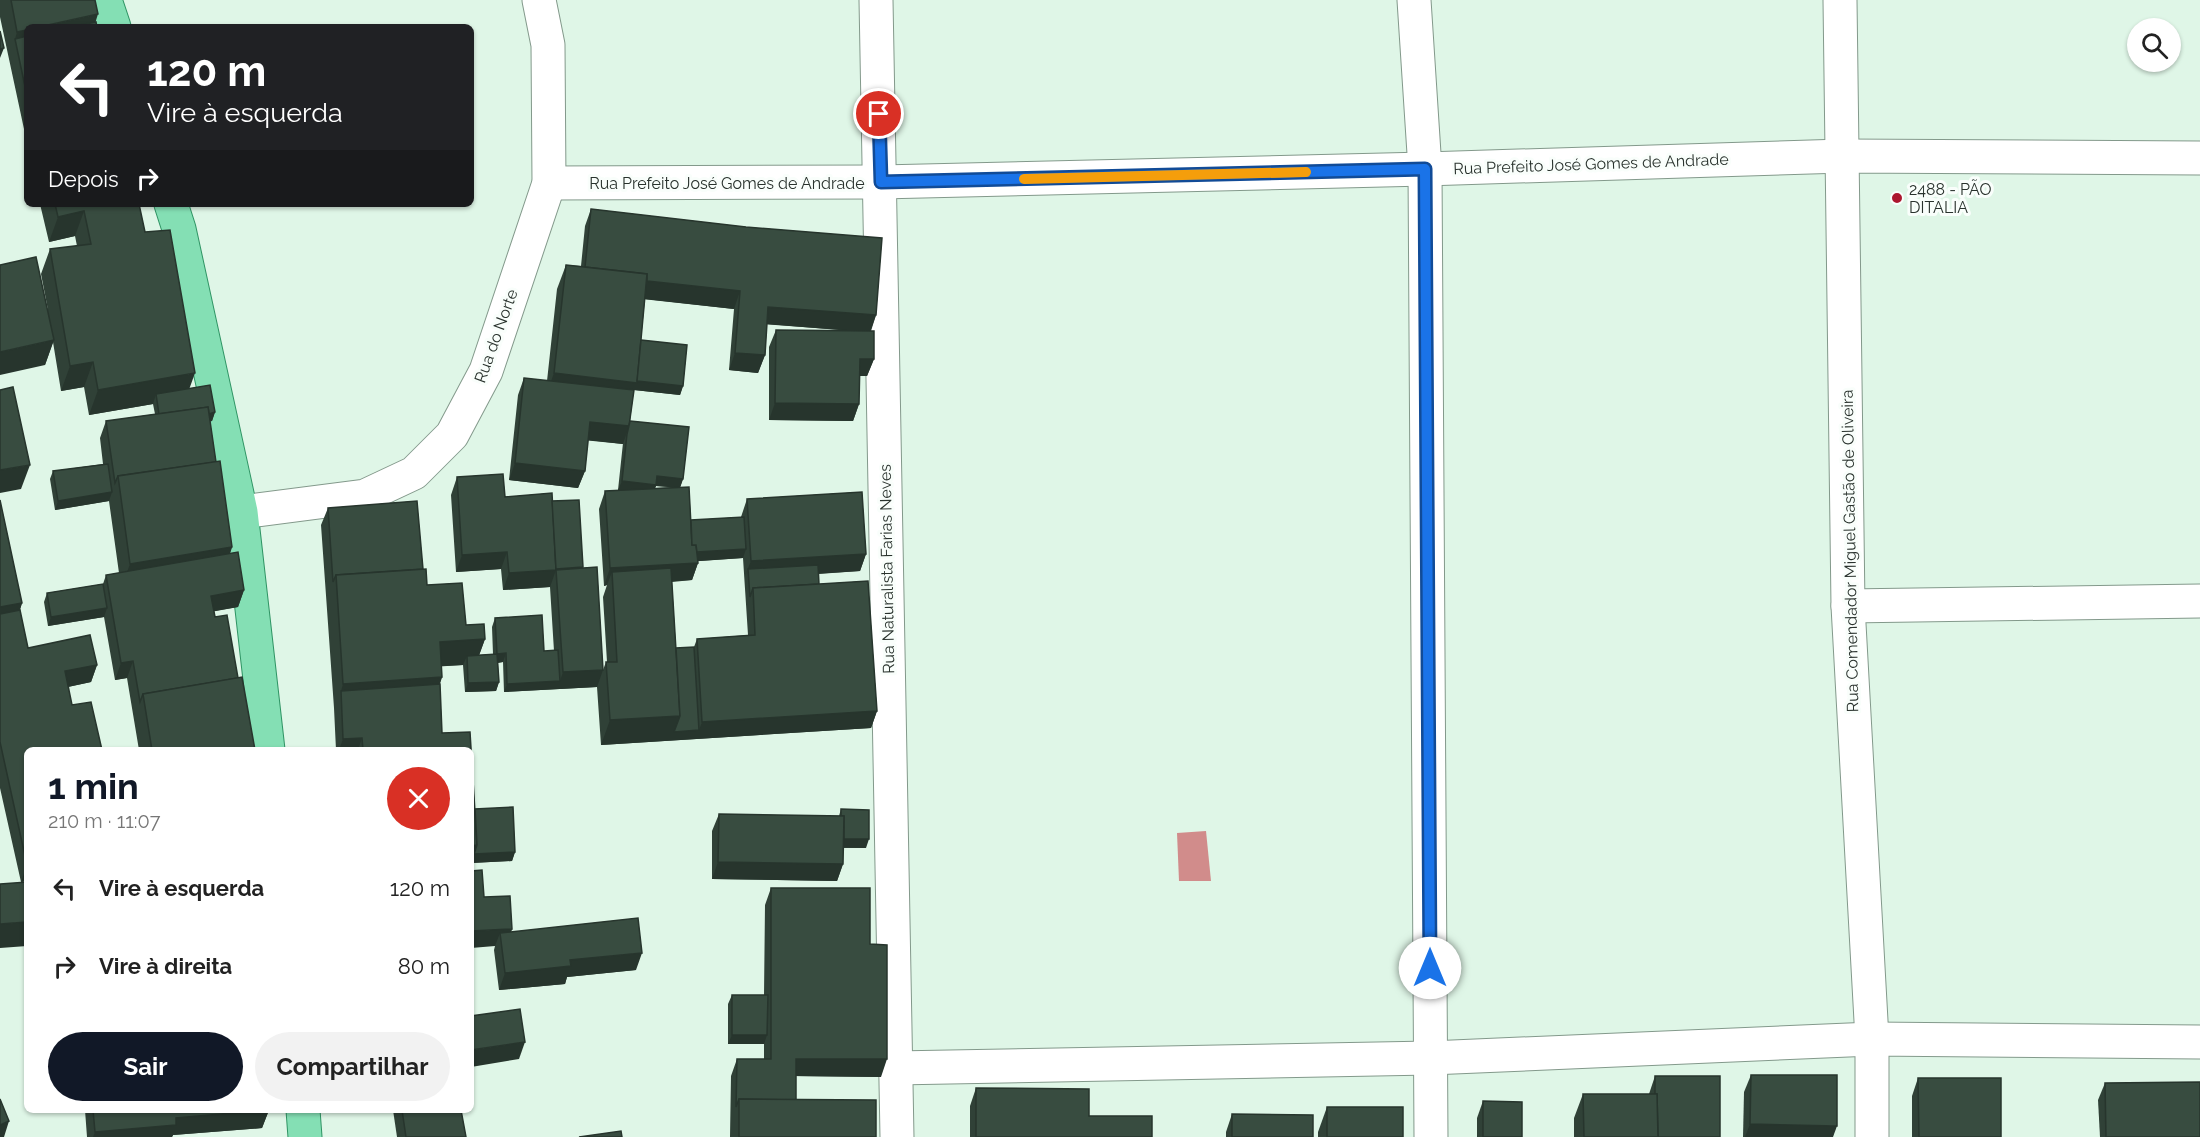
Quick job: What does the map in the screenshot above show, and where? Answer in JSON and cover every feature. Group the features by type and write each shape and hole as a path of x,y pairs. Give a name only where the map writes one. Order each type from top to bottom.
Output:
{"main road":[{"path":"105,0 113,24"},
{"path":"172,207 179,229 241,512 268,747"},
{"path":"303,1113 305,1137"}],"street":[{"name":"Rua do Norte","path":"241,512 365,496 414,473 452,435 486,371 549,183 548,45 539,0"},
{"name":"Rua Naturalista Farias Neves","path":"876,0 897,1137"},
{"path":"1414,0 1425,169 1431,1137"},
{"name":"Rua Comendador Miguel Gastão de Oliveira","path":"1840,0 1848,606 1872,1039 1872,1137"},
{"name":"Rua Prefeito José Gomes de Andrade","path":"549,183 881,182 1843,156 2200,158"},
{"path":"1848,606 2200,601"},
{"path":"895,1068 1431,1058 1872,1039 2200,1042"}],"shaded area":[{"path":"1206,831 1211,881 1179,881 1177,833"}],"building":[{"path":"11,0 95,0 98,14 53,24 24,24 24,31 17,32"},
{"path":"0,31 4,48 0,49"},
{"path":"24,37 24,82 15,39"},
{"path":"56,207 140,207 145,232 170,230 195,373 98,390 93,362 70,366 50,249 91,244 84,211 58,217"},
{"path":"591,209 746,227 882,238 876,315 768,307 765,355 735,353 740,291 647,281 647,274 585,267"},
{"path":"36,257 54,340 0,352 0,265"},
{"path":"566,265 647,274 637,383 554,373"},
{"path":"776,330 874,331 874,359 860,359 859,404 775,403"},
{"path":"641,340 687,345 683,386 637,381"},
{"path":"524,378 634,390 629,426 590,422 585,471 515,463"},
{"path":"210,385 215,412 209,414 208,407 159,414 156,394"},
{"path":"13,387 30,465 0,470 0,390"},
{"path":"208,407 216,462 118,476 115,483 106,421"},
{"path":"630,421 689,427 683,479 657,476 656,485 622,481"},
{"path":"220,461 232,547 130,564 118,476"},
{"path":"108,464 112,492 58,501 53,471"},
{"path":"503,474 505,497 552,493 556,570 509,573 507,552 462,555 457,477"},
{"path":"689,487 692,545 696,545 698,563 610,568 605,491"},
{"path":"862,492 866,554 751,561 747,499"},
{"path":"0,500 22,603 0,607"},
{"path":"579,500 583,567 556,569 552,501"},
{"path":"417,501 423,569 336,575 333,582 328,508"},
{"path":"744,517 746,549 697,552 696,545 692,545 691,520"},
{"path":"238,552 244,590 211,596 215,617 227,615 238,678 143,694 140,702 133,661 121,663 106,575"},
{"path":"818,565 819,584 753,588 750,597 748,569"},
{"path":"597,567 603,670 563,672 556,570"},
{"path":"671,568 680,716 610,720 606,662 617,662 612,572"},
{"path":"426,569 427,585 462,583 466,625 484,624 485,639 440,642 442,677 343,684 336,575"},
{"path":"868,581 877,711 702,722 697,639 755,635 753,588"},
{"path":"103,584 107,608 51,617 47,593"},
{"path":"20,610 28,648 90,635 97,665 65,671 72,705 91,702 101,747 24,747 24,851 0,742 0,614"},
{"path":"542,615 544,651 558,650 560,681 507,684 506,653 497,654 495,618"},
{"path":"694,647 699,730 674,732 680,716 676,648"},
{"path":"497,654 499,682 468,683 467,656"},
{"path":"242,677 254,747 152,747 143,694"},
{"path":"440,684 442,733 470,732 471,747 363,747 362,738 343,739 341,691"},
{"path":"474,797 477,845 474,846"},
{"path":"513,807 515,852 474,854 477,845 475,809"},
{"path":"841,809 869,810 869,839 844,839 844,816 841,816"},
{"path":"719,814 844,816 843,864 718,862"},
{"path":"482,870 484,897 510,896 512,929 474,931 474,871"},
{"path":"24,882 24,922 0,924 0,884"},
{"path":"771,888 870,888 870,944 887,945 887,1059 796,1059 796,1100 739,1099 736,1107 737,1059 771,1059"},
{"path":"638,918 642,953 570,960 571,966 505,973 500,933"},
{"path":"732,995 768,995 767,1035 732,1035"},
{"path":"520,1009 525,1042 474,1050 474,1016"},
{"path":"1751,1075 1837,1075 1837,1126 1750,1124"},
{"path":"1655,1076 1720,1076 1720,1137 1658,1137"},
{"path":"1918,1078 2001,1078 2001,1137 1919,1137"},
{"path":"2200,1082 2200,1137 2106,1137 2105,1083"},
{"path":"976,1088 1089,1089 1089,1116 1152,1116 1152,1137 976,1137"},
{"path":"1583,1094 1657,1094 1658,1137 1584,1137"},
{"path":"0,1099 9,1121 0,1125"},
{"path":"739,1099 876,1100 876,1137 739,1137"},
{"path":"1483,1101 1522,1102 1522,1137 1483,1137"},
{"path":"1327,1107 1403,1107 1403,1137 1327,1137"},
{"path":"93,1113 234,1113 176,1118 176,1125 95,1132"},
{"path":"402,1113 462,1113 466,1137 406,1137"},
{"path":"1232,1114 1313,1115 1313,1137 1232,1137"},
{"path":"621,1131 622,1137 579,1137"}],"slow traffic":[{"path":"1024,179 1306,172"}],"place":[{"name":"2488 - PÃO DITALIA","path":"1897,198"}],"route":[{"path":"879,114 881,182 1425,169 1430,968"}]}
